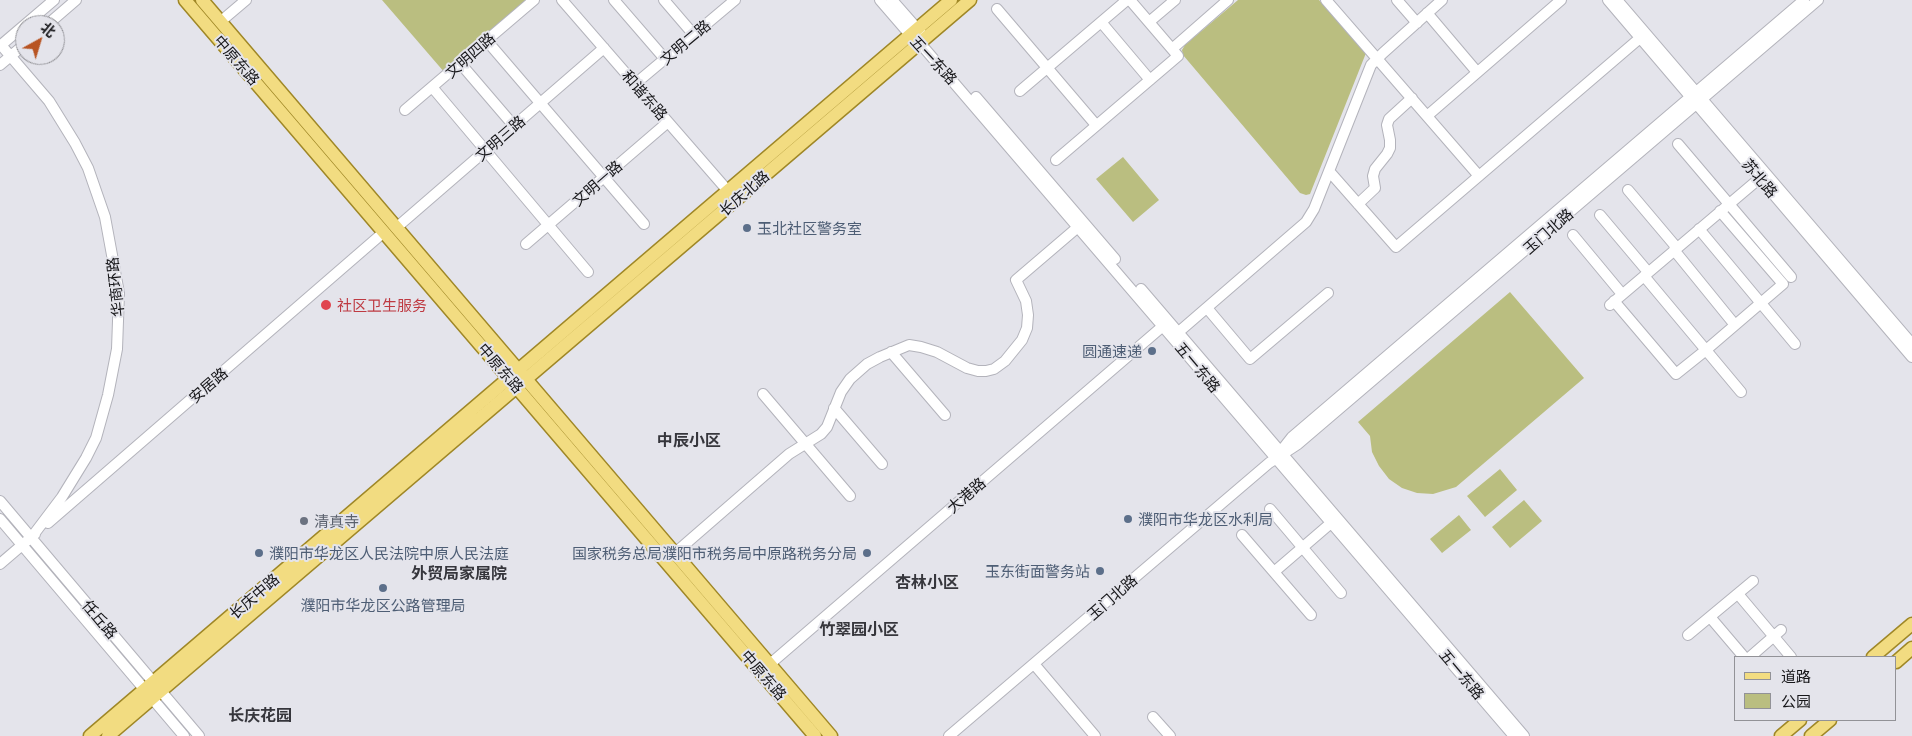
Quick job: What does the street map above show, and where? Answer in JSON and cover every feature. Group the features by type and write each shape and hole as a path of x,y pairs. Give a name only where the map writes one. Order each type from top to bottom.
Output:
{"main road":[{"name":"中原东路","path":"185,0 390,230 518,379 815,736"},
{"name":"中原东路","path":"202,0 390,230"},
{"name":"长庆北路","path":"518,379 918,37 951,0"},
{"name":"长庆北路","path":"518,379 728,191 918,37 970,0"},
{"name":"中原东路","path":"518,379 675,554 831,736"},
{"name":"长庆中路","path":"108,736 153,691 518,379"},
{"path":"1874,656 1912,624"},
{"path":"1897,661 1912,648"},
{"name":"长庆中路","path":"90,736 153,691"},
{"path":"1781,736 1799,721"},
{"path":"1812,736 1829,721"}],"street":[{"path":"0,46 54,0"},
{"path":"59,15 76,0"},
{"path":"220,22 246,0"},
{"name":"文明四路","path":"405,110 534,0"},
{"name":"和谐东路","path":"562,0 728,191"},
{"path":"614,0 665,59"},
{"path":"664,0 694,35"},
{"name":"文明二路","path":"635,84 735,0"},
{"name":"五一东路","path":"880,0 918,37 1524,736"},
{"name":"五一东路","path":"892,0 925,49 1163,326 1176,335"},
{"path":"1020,92 1129,0 1178,56 1056,160"},
{"path":"1149,22 1174,0"},
{"path":"1172,49 1228,0"},
{"path":"1326,0 1479,176"},
{"path":"1397,0 1417,23"},
{"path":"1176,335 1311,216 1367,73 1377,58 1442,0"},
{"path":"1427,116 1561,0"},
{"name":"苏北路","path":"1608,0 1912,344"},
{"name":"苏北路","path":"1617,0 1760,178 1912,357"},
{"name":"玉门北路","path":"1696,98 1804,0"},
{"name":"玉门北路","path":"949,736 1279,454 1299,431 1696,98 1818,0"},
{"path":"997,9 1096,125"},
{"path":"1427,13 1477,72"},
{"path":"1101,22 1150,80"},
{"path":"1329,170 1396,247 1640,38"},
{"path":"487,40 644,224"},
{"name":"华商环路","path":"0,46 49,101 88,168 105,217 119,294 117,348 108,395 96,438 62,497 31,538"},
{"name":"文明三路","path":"390,230 486,151 604,48"},
{"path":"0,65 15,52"},
{"path":"460,63 514,126"},
{"path":"432,87 588,272"},
{"path":"1358,204 1375,188 1373,176 1375,169 1390,148 1387,125 1389,119 1412,98"},
{"name":"文明一路","path":"526,244 668,122"},
{"path":"1678,144 1791,277"},
{"path":"1720,211 1783,284 1676,374 1612,303 1675,249 1720,211 1760,178"},
{"path":"1628,190 1735,325"},
{"path":"1600,215 1741,392"},
{"path":"675,554 788,454 821,434 827,427 841,392 856,373 867,364 909,345 936,352 967,368 986,371 994,369 1005,361 1022,340 1027,328 1026,301 1016,280 1078,227"},
{"path":"1699,229 1795,344"},
{"name":"安居路","path":"31,538 390,230"},
{"path":"1573,235 1622,294"},
{"path":"1207,308 1250,359 1328,293"},
{"name":"大港路","path":"770,664 1163,326"},
{"path":"891,352 945,415"},
{"path":"763,394 850,496"},
{"path":"834,408 882,464"},
{"name":"五一东路","path":"1279,454 1331,523 1514,736"},
{"name":"任丘路","path":"0,502 153,691 184,736"},
{"path":"1270,509 1341,593"},
{"name":"任丘路","path":"0,519 153,691 199,736"},
{"path":"1274,572 1331,523"},
{"path":"1242,535 1310,615"},
{"path":"0,564 31,538"},
{"path":"1688,635 1752,581"},
{"path":"1738,594 1778,634 1790,656"},
{"path":"1710,617 1743,656"},
{"path":"1751,656 1778,634"},
{"path":"1034,664 1095,736"},
{"path":"1153,717 1170,736"}],"green space":[{"path":"382,0 527,0 445,73"},
{"path":"1238,0 1319,0 1366,53 1310,194 1300,193 1183,55 1182,50 1185,45"},
{"path":"1123,157 1159,200 1133,222 1096,179"},
{"path":"1510,292 1584,378 1456,487 1433,494 1417,493 1402,488 1389,479 1379,466 1372,452 1370,436 1358,422"},
{"path":"1500,469 1517,490 1485,517 1467,496"},
{"path":"1524,500 1542,521 1510,548 1492,527"},
{"path":"1459,515 1471,530 1442,553 1430,539"}],"place":[{"name":"玉北社区警务室","path":"747,228"},
{"name":"社区卫生服务","path":"326,305"},
{"name":"圆通速递","path":"1152,351"},
{"name":"濮阳市华龙区水利局","path":"1128,519"},
{"name":"清真寺","path":"304,521"},
{"name":"濮阳市华龙区人民法院中原人民法庭","path":"259,553"},
{"name":"国家税务总局濮阳市税务局中原路税务分局","path":"867,553"},
{"name":"玉东街面警务站","path":"1100,571"},
{"name":"濮阳市华龙区公路管理局","path":"383,588"}],"district":[{"name":"中辰小区","path":"689,440"},
{"name":"外贸局家属院","path":"459,573"},
{"name":"杏林小区","path":"927,582"},
{"name":"竹翠园小区","path":"859,629"},
{"name":"长庆花园","path":"260,715"}]}
